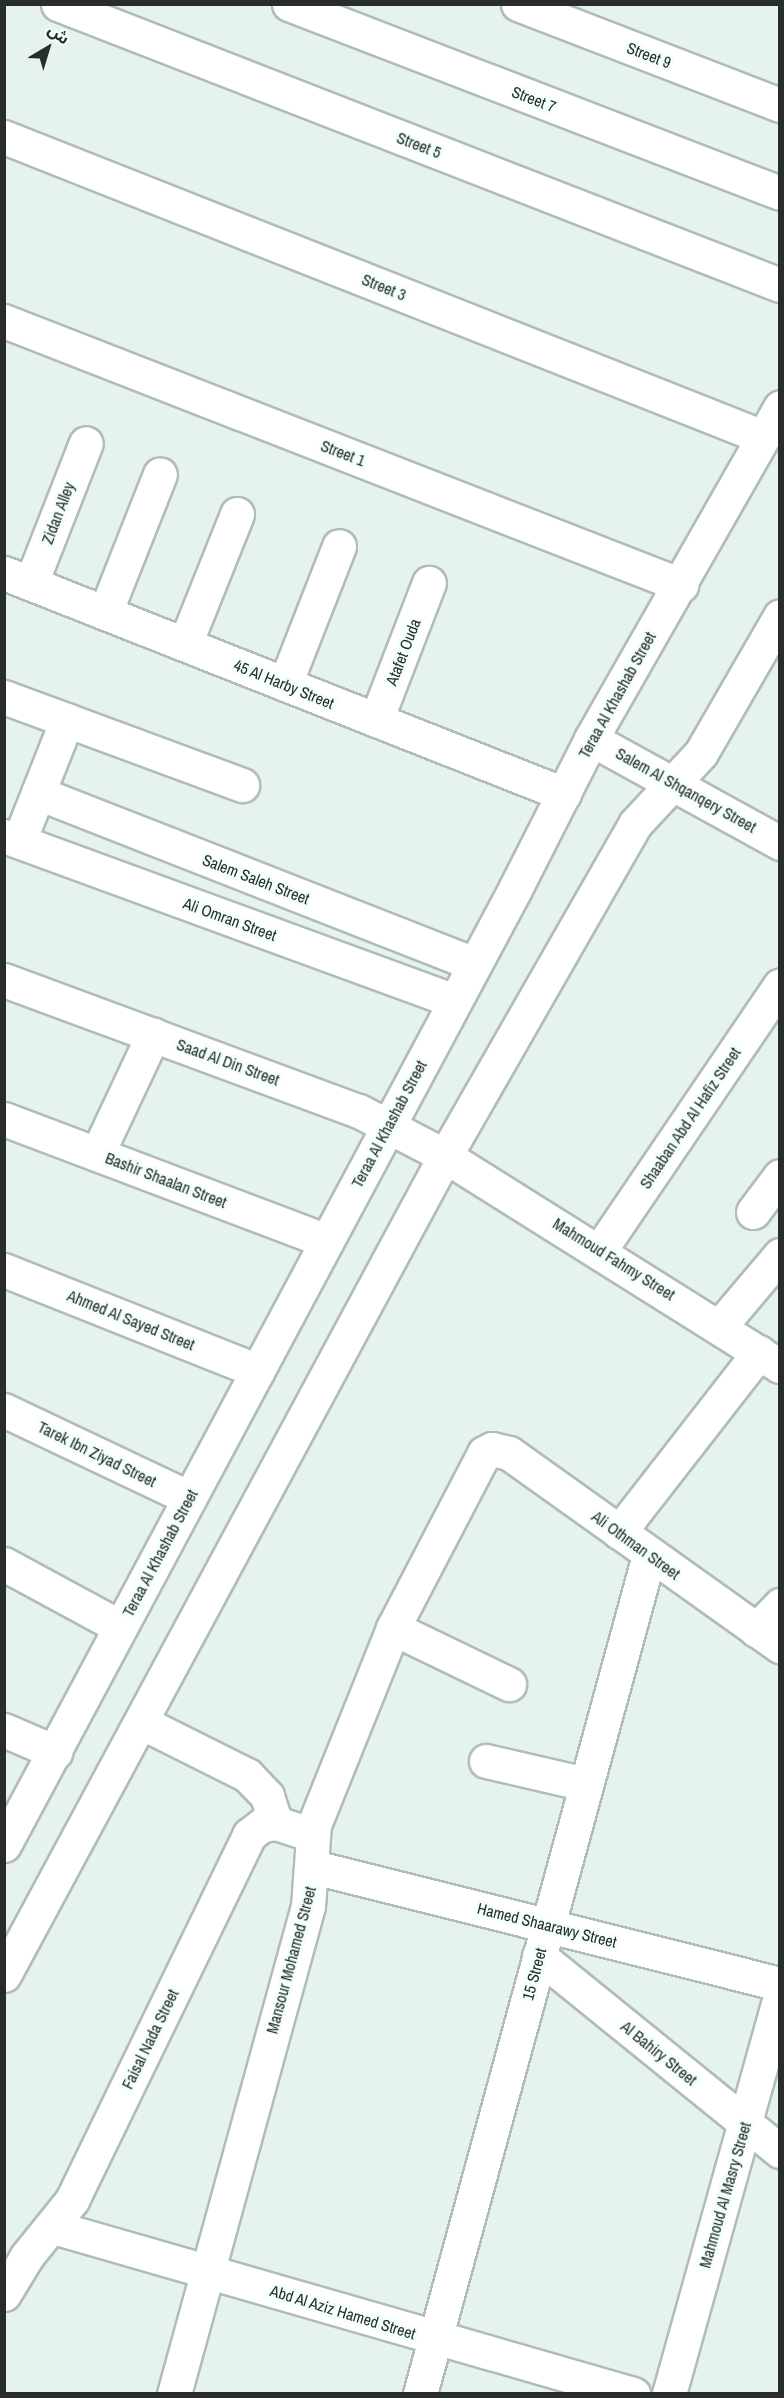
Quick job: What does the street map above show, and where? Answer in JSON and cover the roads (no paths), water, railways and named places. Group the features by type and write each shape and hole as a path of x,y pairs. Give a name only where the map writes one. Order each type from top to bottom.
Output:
{"street":[{"name":"Street 5","path":"58,4 780,285"},
{"name":"Street 7","path":"289,4 780,193"},
{"name":"Street 9","path":"518,4 780,105"},
{"name":"Street 3","path":"4,137 763,437"},
{"name":"Street 1","path":"4,321 681,585"},
{"name":"Teraa Al Khashab Street","path":"4,1845 475,964 591,739 681,585 780,407"},
{"name":"Zidan Alley","path":"18,578 86,443"},
{"path":"105,613 160,474"},
{"path":"185,644 237,514"},
{"path":"285,684 339,546"},
{"name":"45 Al Harby Street","path":"18,578 564,794"},
{"name":"Atafet Ouda","path":"376,720 429,584"},
{"path":"4,1975 445,1156 634,824 676,783 724,716 780,616"},
{"path":"4,697 242,784"},
{"path":"12,839 38,793 67,720"},
{"name":"Salem Al Shqanqery Street","path":"591,739 676,783 780,843"},
{"name":"Salem Saleh Street","path":"38,793 475,964"},
{"name":"Ali Omran Street","path":"12,839 455,1001"},
{"name":"Saad Al Din Street","path":"4,980 359,1111 445,1156"},
{"name":"Shaaban Abd Al Hafiz Street","path":"600,1250 780,985"},
{"path":"97,1154 153,1035"},
{"name":"Bashir Shaalan Street","path":"4,1119 327,1240"},
{"name":"Mahmoud Fahmy Street","path":"445,1156 600,1250 769,1359"},
{"path":"753,1212 780,1176"},
{"path":"720,1326 780,1255"},
{"name":"Ahmed Al Sayed Street","path":"4,1270 258,1371"},
{"path":"619,1532 769,1359"},
{"name":"Tarek Ibn Ziyad Street","path":"4,1410 189,1498"},
{"name":"Ali Othman Street","path":"492,1449 509,1453 768,1638"},
{"name":"Mansour Mohamed Street","path":"174,2394 205,2270 308,1906 314,1867 313,1835 393,1628 484,1454 492,1449"},
{"name":"15 Street","path":"420,2394 649,1555"},
{"path":"4,1564 120,1627"},
{"path":"768,1638 780,1605"},
{"path":"393,1628 509,1684"},
{"path":"141,1722 247,1775 267,1796 276,1823 313,1835"},
{"path":"4,1730 55,1752"},
{"path":"486,1761 586,1784"},
{"name":"Faisal Nada Street","path":"4,2294 27,2256 53,2227 72,2200 245,1842 255,1829 276,1823"},
{"name":"Hamed Shaarawy Street","path":"314,1867 780,1984"},
{"name":"Al Bahiry Street","path":"539,1956 780,2151"},
{"name":"Mahmoud Al Masry Street","path":"669,2394 780,1996"},
{"name":"Abd Al Aziz Hamed Street","path":"53,2227 435,2339 633,2394"}]}
